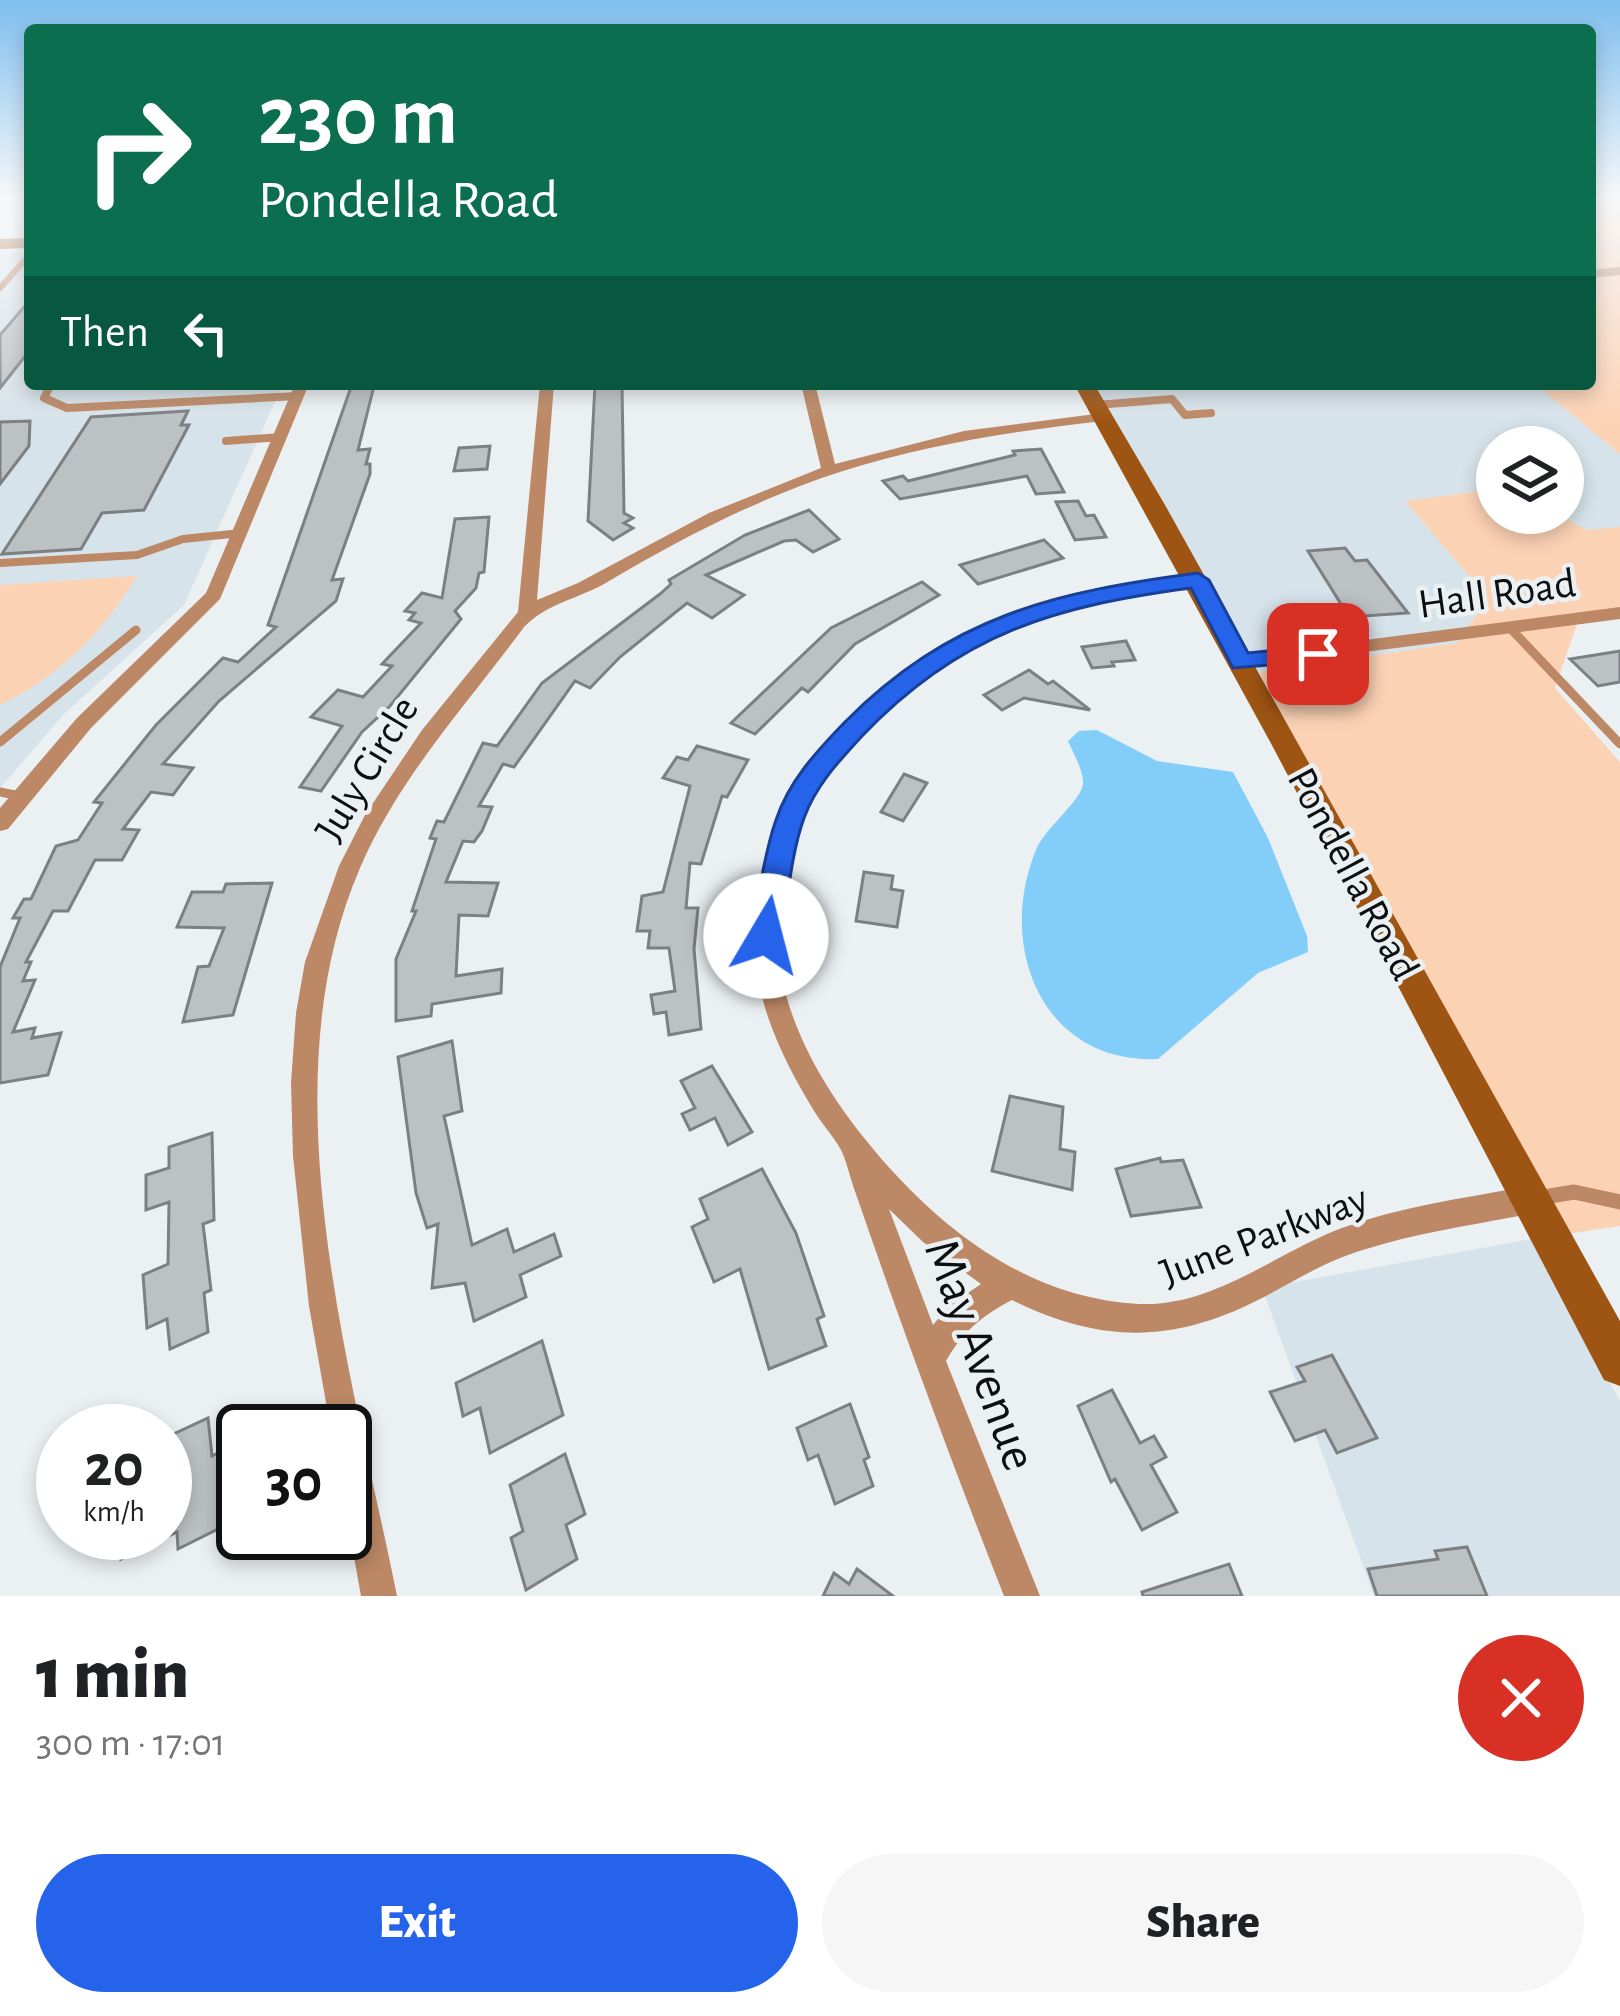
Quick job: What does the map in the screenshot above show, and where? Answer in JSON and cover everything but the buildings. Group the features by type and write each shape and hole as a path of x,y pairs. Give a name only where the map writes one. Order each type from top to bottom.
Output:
{"main road":[{"name":"Pondella Road","path":"1094,402 1198,580 1620,1364"}],"street":[{"path":"0,823 84,723 201,611 221,582 300,390"},
{"path":"527,613 546,390"},
{"path":"809,390 828,466"},
{"name":"July Circle","path":"379,1596 314,1221 305,1085 308,1015 326,932 364,837 432,728 527,613 568,598 716,514 828,466 1094,402"},
{"name":"June Parkway","path":"1198,580 1073,598 968,638 889,693 836,744 800,791 773,880 766,936 769,970 798,1052 853,1147 902,1204 1007,1286 1083,1311 1145,1320 1186,1314 1342,1243 1528,1200"},
{"name":"Hall Road","path":"1241,662 1620,613"},
{"name":"May Avenue","path":"853,1147 1022,1596"},
{"path":"930,1360 944,1328 961,1311 1007,1286"}],"lane":[{"path":"47,390 47,402 67,408 300,390"},
{"path":"1094,402 1172,399 1185,415 1210,413"},
{"path":"226,441 280,437"},
{"path":"0,563 137,555 183,539 242,533"},
{"path":"1511,629 1620,744"},
{"path":"0,742 136,630"},
{"path":"0,792 20,796"},
{"path":"1528,1200 1574,1192 1620,1202"}],"shaded area":[{"path":"0,272 24,272 24,390 280,390 184,605 63,715 0,788"},
{"path":"1596,272 1620,272 1620,454 1542,390 1596,390"},
{"path":"1096,390 1542,390 1620,454 1620,527 1584,529 1584,426 1476,426 1476,492 1406,502 1488,598 1457,643 1259,672"},
{"path":"1476,492 1476,534 1584,534 1584,528 1620,527 1620,617 1577,624 1555,688 1620,762 1620,1226 1566,1234 1259,672 1457,643 1488,598 1405,501"},
{"path":"137,576 78,651 0,705 0,585"},
{"path":"1531,1239 1620,1401 1620,1596 1374,1596 1262,1288"}],"water":[{"path":"1097,730 1157,761 1233,772 1268,838 1307,936 1308,952 1258,973 1158,1059 1118,1055 1084,1042 1058,1020 1038,992 1026,960 1025,887 1036,850 1083,784 1068,741 1079,731"}],"route":[{"path":"766,936 773,880 790,819 800,791 816,768 889,693 934,658 980,632 1086,595 1198,580 1241,662 1318,654"}]}
